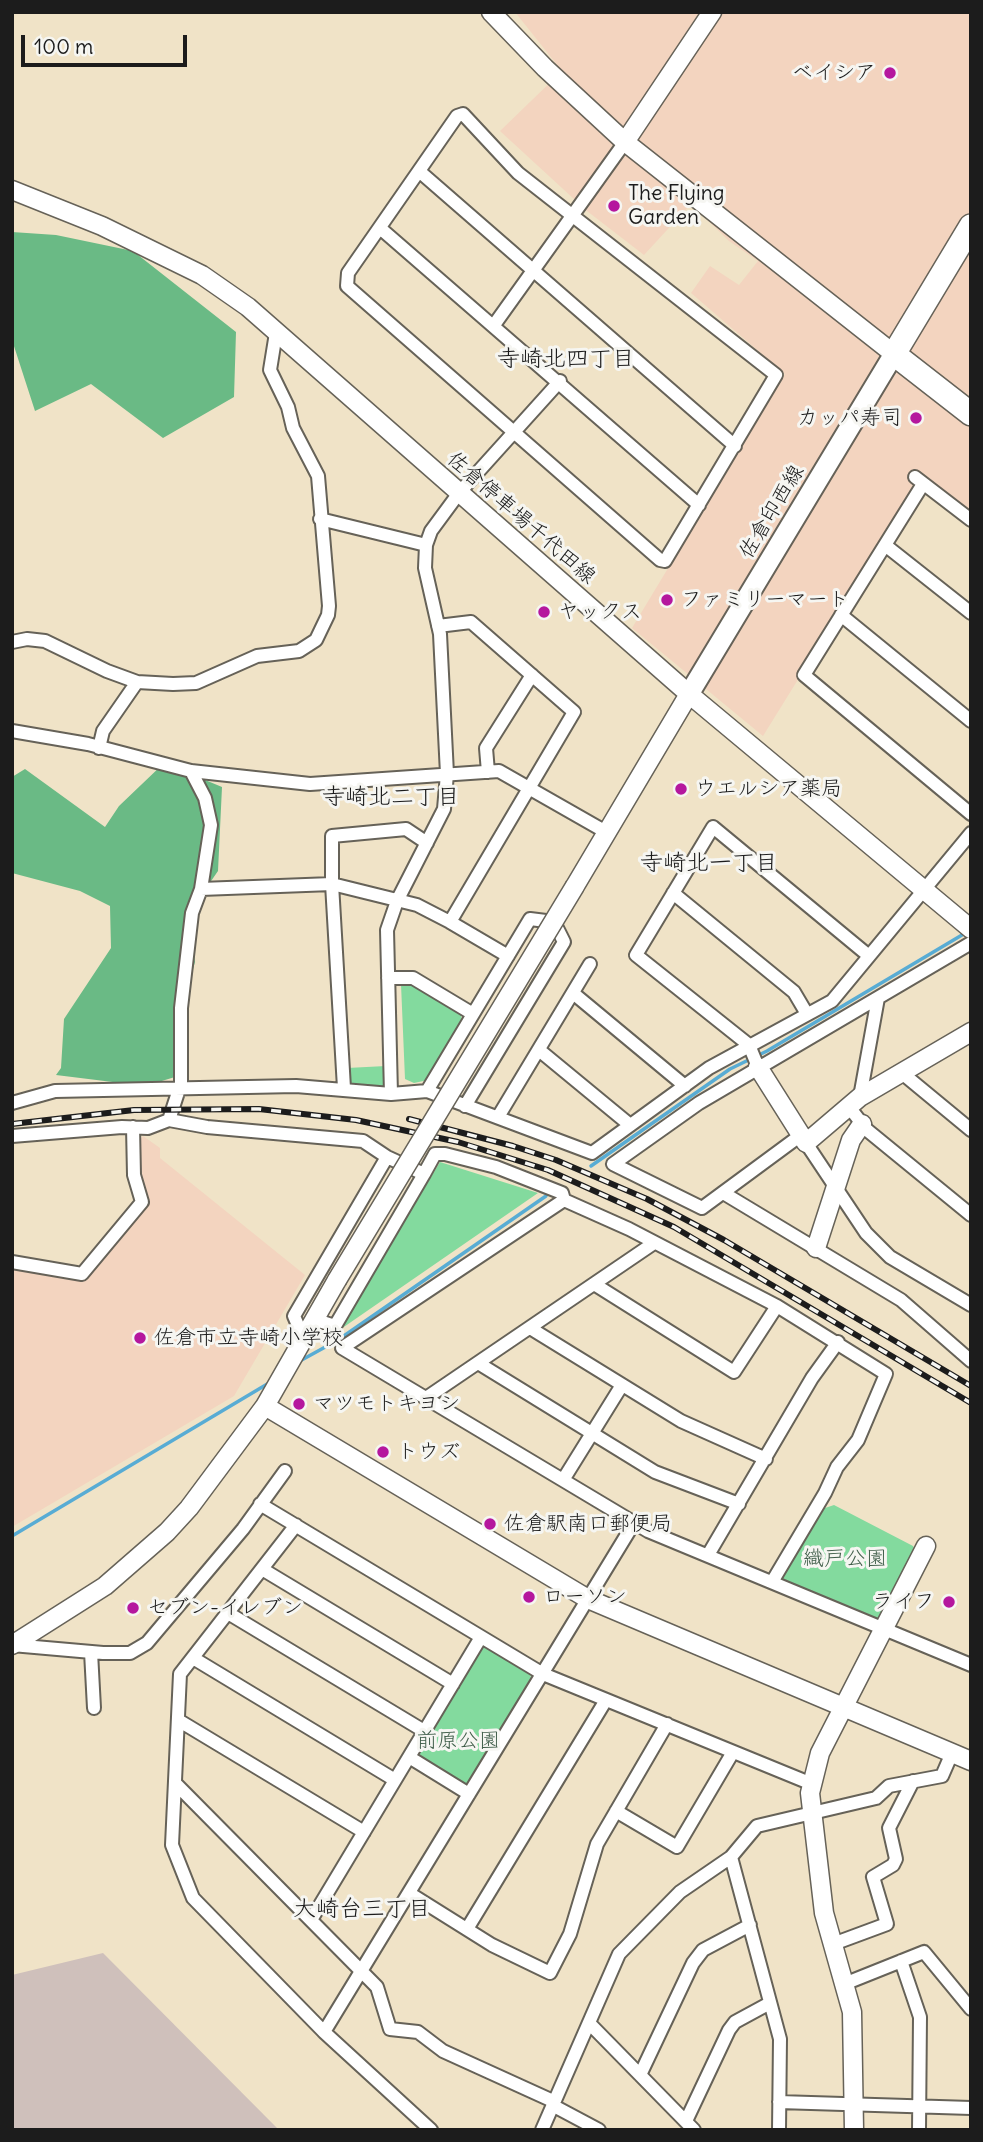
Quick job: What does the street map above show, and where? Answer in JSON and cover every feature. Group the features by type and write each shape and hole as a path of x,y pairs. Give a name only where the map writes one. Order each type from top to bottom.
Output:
{"highway":[{"path":"971,226 894,355 971,414"}],"main road":[{"name":"佐倉印西線","path":"689,694 894,355"}],"street":[{"path":"491,12 545,68 625,142 894,355"},
{"path":"494,325 625,142 712,12"},
{"path":"463,114 517,173 776,376 664,563 347,286 348,273 419,171 457,116 463,114"},
{"path":"419,171 735,446"},
{"name":"佐倉停車場千代田線","path":"12,190 103,226 202,275 248,307 689,694 971,929"},
{"path":"380,228 560,381 699,505"},
{"path":"12,642 27,639 45,641 94,666 137,682 196,683 257,656 299,650 310,645 328,615 329,606 318,476 293,428 288,407 270,370 276,332"},
{"path":"391,1094 387,930 397,901 444,810 447,774 438,626 425,568 426,545 431,531 459,494 560,381"},
{"path":"971,520 919,480 885,545 804,675 971,814"},
{"path":"320,519 426,545"},
{"path":"885,545 971,613"},
{"path":"841,615 971,721"},
{"path":"438,626 471,622 573,712 450,922"},
{"path":"488,772 486,748 532,675"},
{"path":"99,748 103,732 137,682"},
{"path":"12,1645 105,1586 167,1532 197,1498 265,1406 313,1320 689,694"},
{"path":"12,731 99,748 191,771 310,784 499,771 606,832"},
{"path":"169,1121 181,1083 181,1008 192,913 201,889 211,825 205,798 191,771"},
{"path":"869,956 713,827 636,956 749,1045 758,1068 866,1233 890,1257 971,1305"},
{"path":"344,1088 331,884 332,836 406,829 427,843"},
{"path":"12,1103 55,1091 344,1088 391,1094 427,1091 592,1153 685,1086 749,1045 832,1001 971,833"},
{"path":"201,889 331,884 417,905 508,956"},
{"path":"673,893 794,992 807,1014"},
{"path":"427,1091 530,919 554,922"},
{"path":"465,1107 564,942 554,922"},
{"path":"971,943 699,1103 613,1164 702,1208 855,1102 971,1032"},
{"path":"498,1117 590,964"},
{"path":"388,978 413,978 473,1014"},
{"path":"573,993 685,1086"},
{"path":"878,998 855,1102 862,1124 971,1215"},
{"path":"539,1050 630,1125"},
{"path":"902,1073 971,1130"},
{"path":"12,1136 148,1128 169,1121 363,1141 387,1157 424,1174"},
{"path":"816,1248 851,1140 862,1124"},
{"path":"12,1262 82,1274 142,1202 134,1175 133,1127"},
{"path":"313,1320 335,1326 435,1154 496,1167 562,1194 564,1200 777,1306 886,1374 858,1440 837,1467 825,1493 772,1582"},
{"path":"303,1337 293,1316 387,1157"},
{"path":"725,1194 901,1300 971,1362"},
{"path":"564,1200 342,1348 635,1523 971,1665"},
{"path":"426,1398 654,1243"},
{"path":"594,1284 734,1372 777,1306"},
{"path":"530,1328 681,1421 766,1458"},
{"path":"708,1555 812,1378 838,1342"},
{"path":"478,1363 655,1472 739,1504"},
{"path":"563,1480 622,1385"},
{"path":"265,1406 588,1599 971,1761"},
{"path":"12,1645 130,1653 147,1643 285,1471"},
{"path":"260,1504 542,1674 812,1784"},
{"path":"324,2032 635,1523"},
{"path":"296,1525 180,1674 172,1845 193,1898 324,2032 430,2130"},
{"path":"853,2130 852,2012 824,1913 811,1814 812,1784 820,1753 926,1546"},
{"path":"262,1569 453,1684"},
{"path":"228,1613 424,1731"},
{"path":"311,1920 481,1637"},
{"path":"91,1652 94,1708"},
{"path":"193,1658 395,1780"},
{"path":"467,1929 607,1700"},
{"path":"178,1720 364,1832"},
{"path":"409,1893 467,1929 550,1973 570,1934 597,1844 667,1724"},
{"path":"616,1811 677,1847 733,1752"},
{"path":"542,2130 619,1954 680,1892 731,1857 757,1826 876,1798 889,1786 942,1776 952,1753"},
{"path":"409,1757 469,1794"},
{"path":"832,1944 887,1924 873,1877 894,1865 896,1860 889,1828 913,1782"},
{"path":"175,1783 377,1987 390,2029 418,2032 443,2051 552,2103 599,2130"},
{"path":"731,1857 780,2039 779,2130"},
{"path":"640,2075 693,1963 704,1950 750,1925"},
{"path":"844,1984 923,1952 971,2009"},
{"path":"901,1961 920,2017 919,2130"},
{"path":"590,2024 690,2125 729,2029 735,2022 771,2003"},
{"path":"779,2102 971,2108"}],"shaded area":[{"path":"515,12 971,12 971,515 923,478 763,736 632,628 785,374 691,293 710,266 739,285 758,261 729,241 691,204 644,255 587,211 500,131 562,71"},
{"name":"佐倉市立寺崎小学校","path":"143,1136 160,1148 160,1158 305,1275 234,1396 12,1527 12,1266 69,1277 136,1218 138,1143"},
{"path":"103,1953 279,2130 12,2130 12,1975"}],"green space":[{"path":"12,232 56,235 133,251 236,332 234,397 163,438 91,384 35,411 12,340"},
{"path":"164,763 222,787 218,871 189,913 195,962 181,1012 175,1077 145,1086 56,1075 61,1068 64,1019 111,948 110,906 80,891 12,873 12,777 25,769 105,827 119,806"},
{"path":"401,984 411,985 461,1015 462,1020 428,1080 414,1083 405,1079"},
{"path":"386,1066 387,1085 384,1088 350,1085 347,1068"},
{"path":"440,1162 538,1193 338,1331"},
{"name":"織戸公園","path":"834,1505 913,1546 917,1554 883,1619 877,1620 782,1581 782,1570 825,1508"},
{"name":"前原公園","path":"486,1646 530,1673 531,1678 468,1784 463,1786 418,1759 417,1748 481,1647"}],"waterway":[{"path":"591,1166 730,1069 767,1051 967,932"},
{"path":"298,1362 338,1340 546,1196"},
{"path":"12,1536 269,1383"}],"railway":[{"path":"12,1124 134,1110 259,1109 356,1120 458,1142 548,1170 674,1227 971,1403"},
{"path":"409,1119 556,1160 647,1199 724,1240 971,1386"}],"place":[{"name":"ベイシア","path":"890,73"},
{"name":"The Flying Garden","path":"614,206"},
{"name":"カッパ寿司","path":"916,418"},
{"name":"ファミリーマート","path":"667,600"},
{"name":"ヤックス","path":"544,612"},
{"name":"ウエルシア薬局","path":"681,789"},
{"name":"佐倉市立寺崎小学校","path":"140,1338"},
{"name":"マツモトキヨシ","path":"299,1404"},
{"name":"トウズ","path":"383,1452"},
{"name":"佐倉駅南口郵便局","path":"490,1524"},
{"name":"ローソン","path":"529,1597"},
{"name":"ライフ","path":"949,1602"},
{"name":"セブン-イレブン","path":"133,1608"}],"district":[{"name":"寺崎北四丁目","path":"566,359"},
{"name":"寺崎北二丁目","path":"391,797"},
{"name":"寺崎北一丁目","path":"709,863"},
{"name":"大崎台三丁目","path":"362,1909"}]}
